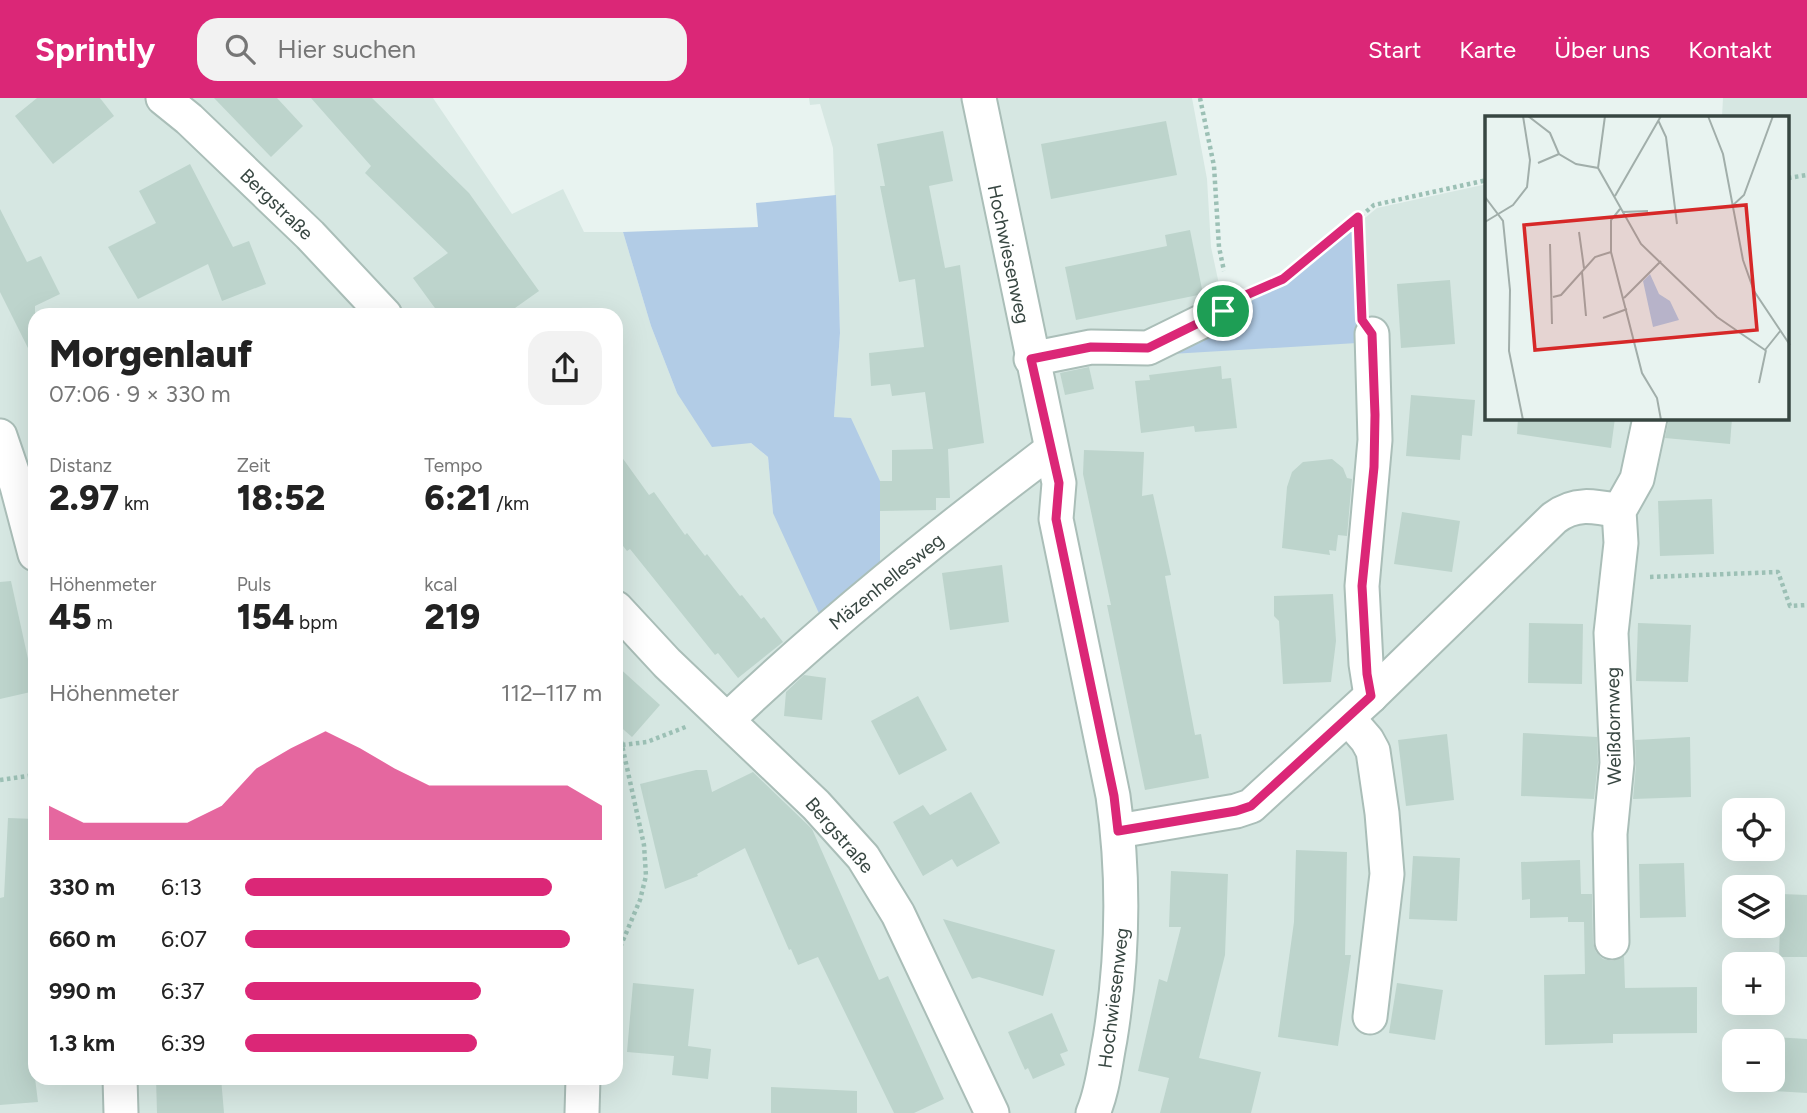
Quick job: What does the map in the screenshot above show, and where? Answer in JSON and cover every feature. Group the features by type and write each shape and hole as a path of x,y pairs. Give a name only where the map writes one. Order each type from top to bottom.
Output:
{"street":[{"name":"Bergstraße","path":"163,98 189,119 310,235 378,308"},
{"name":"Hochwiesenweg","path":"979,98 1059,488 1056,519 1114,796 1118,831 1122,909 1121,958 1102,1083 1093,1113"},
{"path":"1031,359 1091,347 1148,348 1219,313 1230,302"},
{"path":"1370,1017 1387,874 1373,751 1367,740 1360,707 1367,674 1362,586 1375,440 1372,334"},
{"path":"1118,831 1236,811 1251,806 1360,707 1554,518 1566,510 1580,506 1619,511 1637,480 1650,420"},
{"path":"0,436 28,528"},
{"name":"Mäzenhellesweg","path":"723,716 975,508 1051,450"},
{"name":"Weißdornweg","path":"1612,942 1610,834 1617,763 1611,634 1620,543 1619,511"},
{"name":"Bergstraße","path":"623,616 643,639 838,827 875,875 908,933 992,1113"},
{"path":"120,1085 120,1112"},
{"path":"582,1113 583,1085"}],"path":[{"path":"1200,98 1214,166 1219,247 1230,302 1283,279 1374,205 1485,180"},
{"path":"1358,217 1362,320 1372,334"},
{"path":"1617,578 1778,572 1790,606 1807,605"},
{"path":"623,745 647,742 723,716"},
{"path":"623,750 644,845 646,876 640,900 623,940"},
{"path":"0,779 28,776"}],"shaded area":[{"path":"0,98 433,98 512,214 563,189 584,232 623,232 651,326 677,393 768,457 773,513 834,417 840,333 833,148 820,104 810,105 809,98 1192,98 1207,179 1211,247 1220,289 1233,314 1248,306 1255,297 1291,279 1377,208 1485,184 1485,420 1790,420 1790,116 1722,116 1723,98 1807,98 1807,1113 0,1113"},
{"path":"836,195 840,333 834,417 851,418 880,481 880,576 823,622 773,513 768,457 751,443 712,447 677,393 651,326 623,232 758,227 756,203"},
{"path":"1353,227 1356,247 1357,343 1154,355 1248,306 1255,297 1291,279"}],"building":[{"path":"37,98 100,98 114,116 53,164 15,116"},
{"path":"214,98 277,98 303,126 271,157"},
{"path":"311,98 372,98 469,193 539,291 515,308 435,308 413,278 448,253 365,173 371,166"},
{"path":"1166,121 1177,175 1051,199 1041,144"},
{"path":"943,131 953,181 929,186 945,268 960,265 984,443 948,449 950,498 936,498 936,510 880,511 880,481 892,481 892,450 933,449 925,392 892,396 890,384 871,386 869,353 924,347 915,279 899,282 880,186 885,186 877,144"},
{"path":"190,164 233,247 249,241 266,284 222,301 208,264 138,299 108,247 156,223 139,191"},
{"path":"0,209 27,262 41,256 60,294 35,308 28,308 28,348 0,292"},
{"path":"1190,230 1203,294 1076,320 1065,267 1167,246 1165,235"},
{"path":"1450,280 1455,344 1401,348 1397,284"},
{"path":"1221,366 1222,379 1231,378 1237,428 1195,432 1194,426 1141,433 1135,381 1150,380 1149,375"},
{"path":"1089,367 1094,389 1065,395 1060,373"},
{"path":"1411,395 1475,400 1472,436 1462,435 1460,460 1406,456"},
{"path":"1518,420 1615,420 1611,448 1517,434"},
{"path":"1669,420 1732,420 1730,444 1665,438"},
{"path":"1084,450 1144,452 1142,496 1153,494 1171,575 1165,576 1195,735 1201,734 1209,778 1145,790 1107,605 1111,605 1083,474"},
{"path":"623,459 649,495 654,492 685,535 687,533 705,556 707,554 740,596 742,595 761,619 764,617 783,642 738,678 718,653 715,655 630,549 627,551 623,546"},
{"path":"1332,459 1343,468 1347,478 1352,479 1347,536 1338,535 1336,551 1329,550 1330,555 1282,548 1287,487 1292,472 1303,462"},
{"path":"1712,499 1714,554 1660,556 1658,501"},
{"path":"1402,512 1460,521 1452,572 1394,564"},
{"path":"1002,565 1009,622 950,630 942,573"},
{"path":"11,581 28,659 28,693 0,699 0,582"},
{"path":"1333,594 1336,641 1331,682 1283,684 1279,621 1274,616 1274,596"},
{"path":"1529,623 1583,624 1582,684 1528,683"},
{"path":"1638,623 1691,625 1688,682 1636,681"},
{"path":"623,671 660,705 632,737 623,729"},
{"path":"804,675 826,678 822,720 784,716 786,692"},
{"path":"918,696 947,750 899,775 871,721"},
{"path":"1523,733 1597,737 1598,762 1594,799 1521,796"},
{"path":"1447,734 1454,800 1406,806 1398,740"},
{"path":"1690,737 1691,797 1633,799 1635,740"},
{"path":"696,770 707,770 712,792 753,772 812,829 879,980 888,976 944,1099 914,1113 894,1113 818,957 798,965 791,949 789,950 745,848 697,874 698,876 665,889 640,784"},
{"path":"971,792 1000,843 957,867 952,859 923,876 893,822 923,805 930,815"},
{"path":"8,818 28,819 28,1085 36,1085 38,1102 0,1105 0,898 4,897"},
{"path":"1296,850 1347,852 1345,955 1351,955 1338,1046 1278,1037 1294,922"},
{"path":"1413,856 1460,858 1457,921 1409,919"},
{"path":"1580,860 1581,894 1592,894 1593,942 1596,952 1603,959 1612,961 1624,956 1625,988 1697,987 1697,1033 1613,1034 1613,1043 1545,1045 1544,975 1585,974 1584,922 1568,922 1568,917 1530,918 1530,899 1522,900 1521,862"},
{"path":"1684,863 1686,917 1640,918 1639,864"},
{"path":"1171,871 1228,874 1225,955 1199,1058 1261,1072 1251,1113 1160,1113 1169,1078 1138,1071 1159,979 1167,982 1181,927 1169,927"},
{"path":"1785,894 1807,895 1807,957 1785,957 1785,952 1779,952 1780,938 1785,938"},
{"path":"943,919 1055,950 1043,996 979,977 972,979"},
{"path":"633,983 694,989 688,1046 711,1049 708,1079 672,1075 674,1056 627,1052"},
{"path":"1397,983 1443,990 1435,1040 1389,1033"},
{"path":"1052,1013 1068,1051 1060,1054 1065,1065 1033,1079 1028,1068 1025,1070 1008,1032"},
{"path":"1785,1038 1807,1039 1807,1093 1785,1092"},
{"path":"156,1085 222,1085 224,1113 157,1113"},
{"path":"771,1087 857,1091 857,1113 771,1113"}],"route":[{"path":"1358,217 1362,320 1372,334 1375,415 1374,467 1362,572 1367,674 1371,696 1251,806 1165,825 1118,831 1114,796 1056,519 1059,483 1031,359 1091,347 1148,348 1223,311 1230,302 1246,297 1289,275 1358,217"}]}
